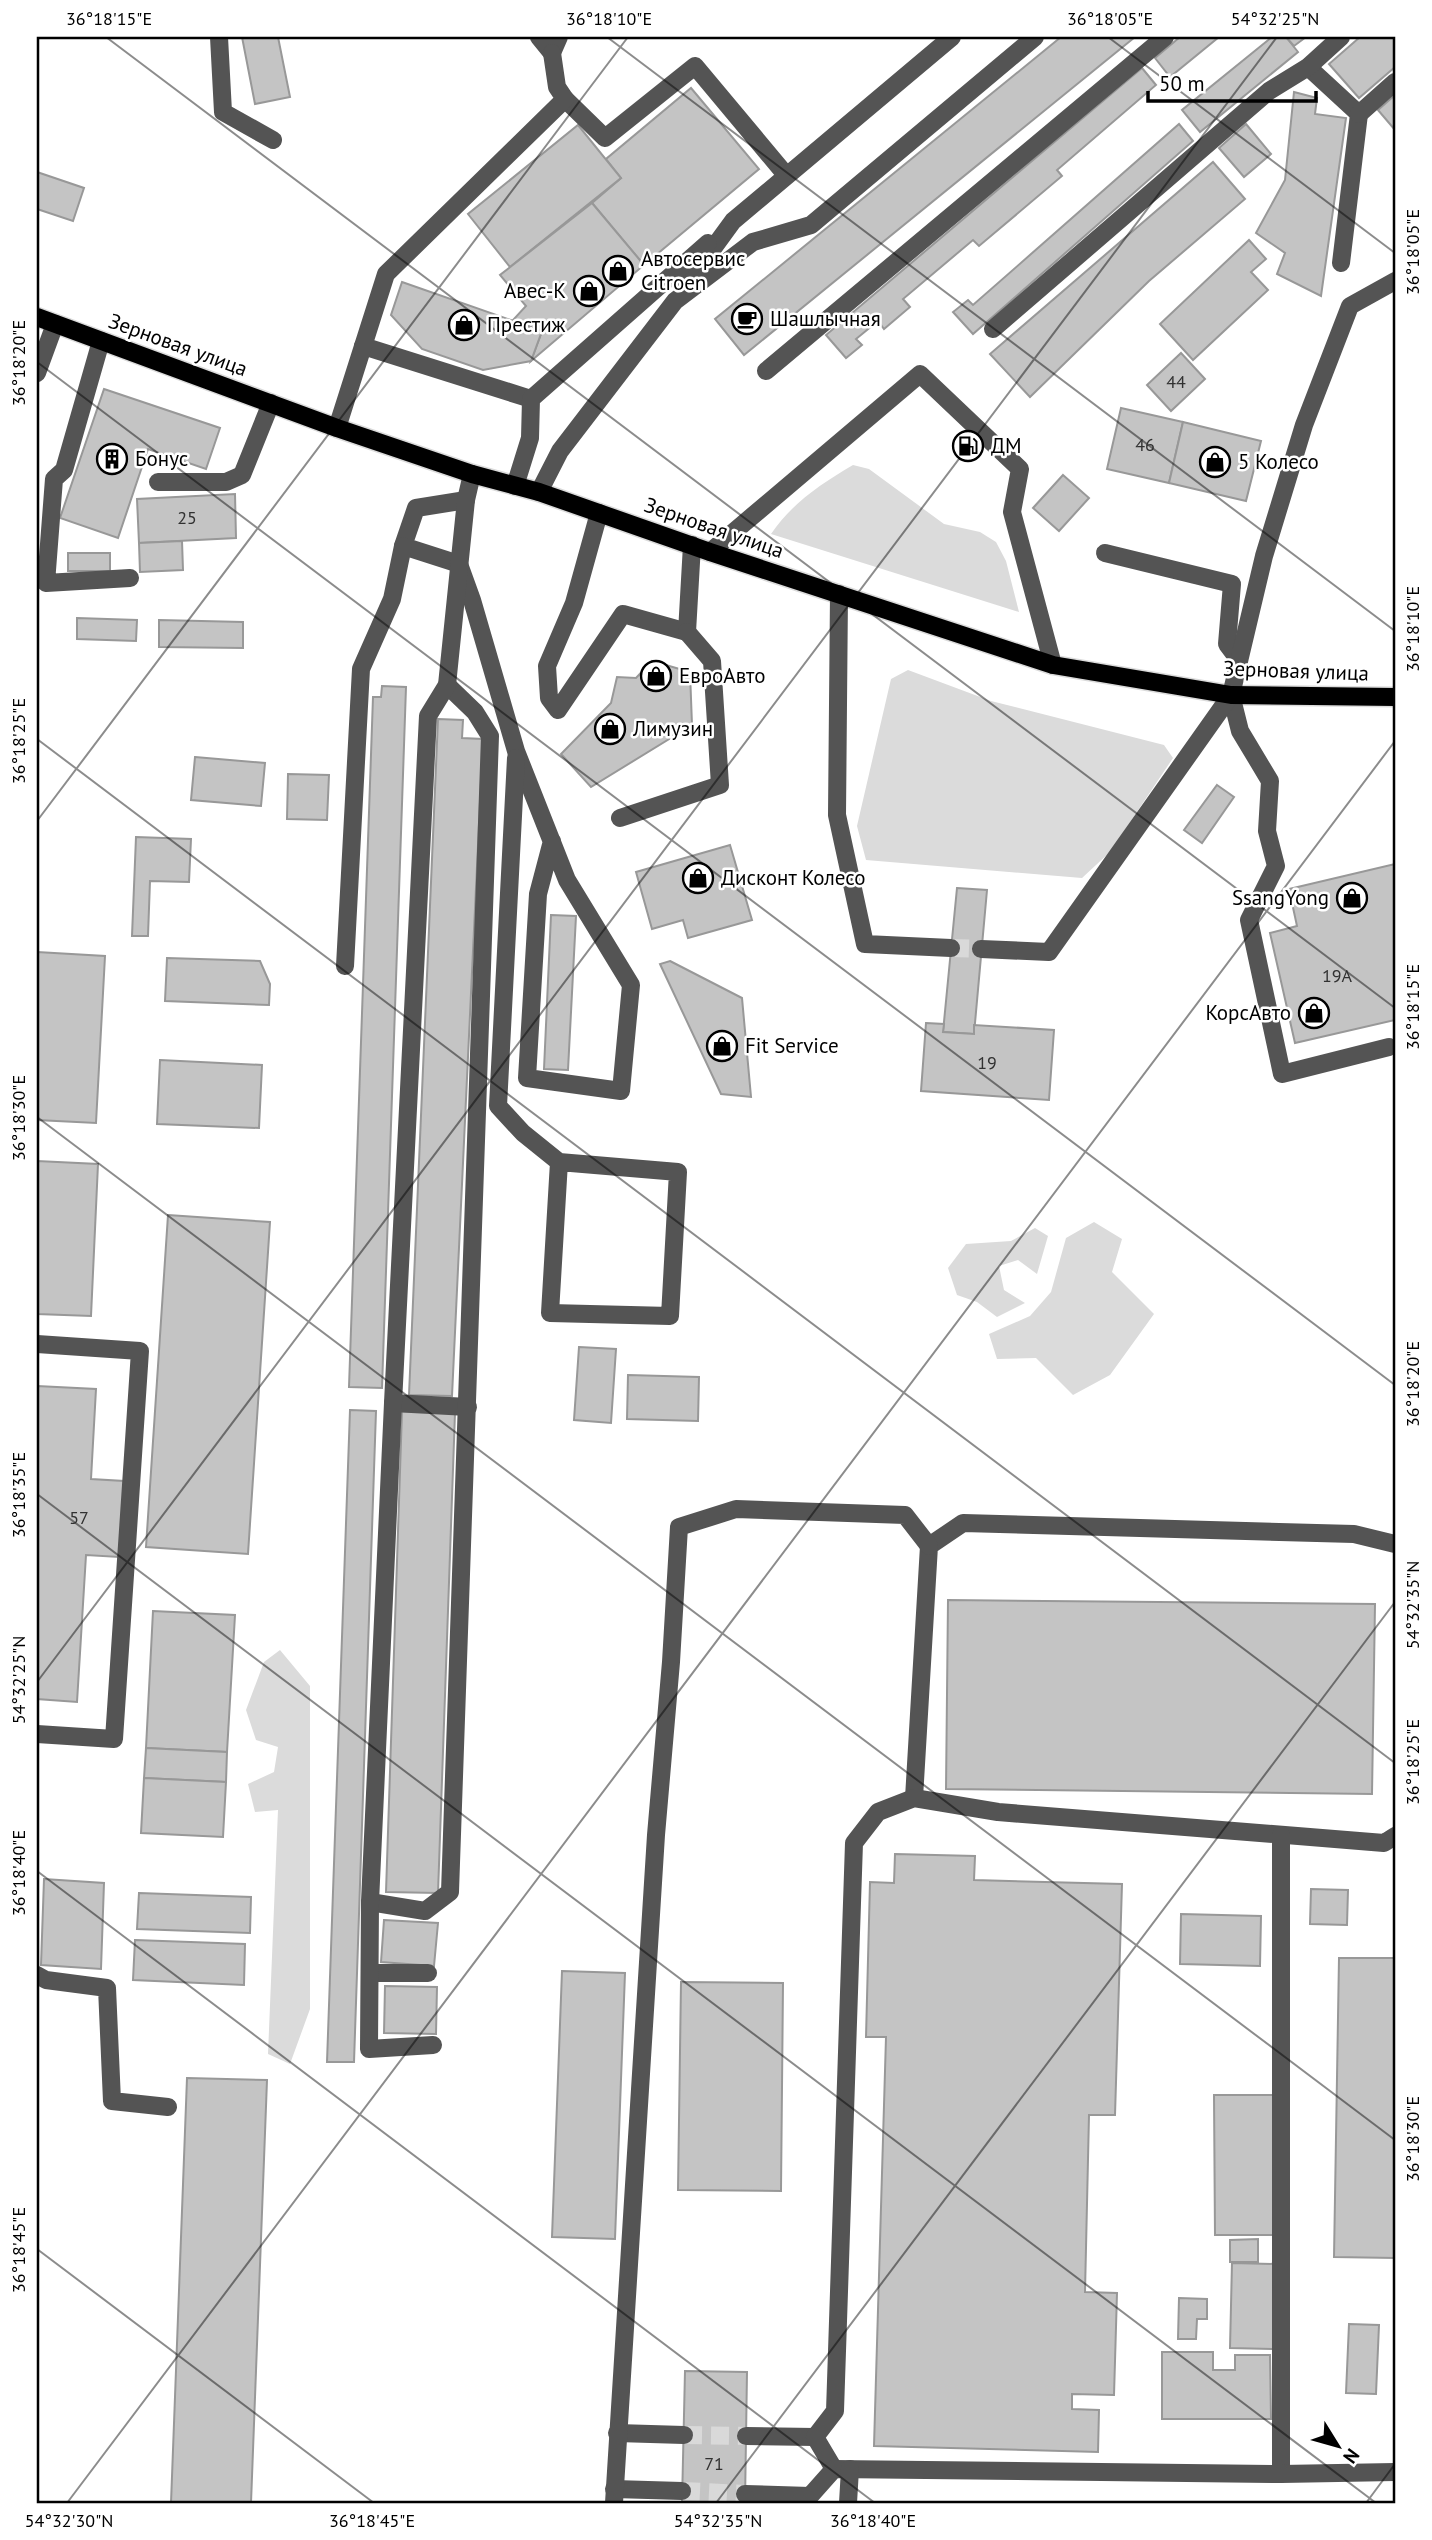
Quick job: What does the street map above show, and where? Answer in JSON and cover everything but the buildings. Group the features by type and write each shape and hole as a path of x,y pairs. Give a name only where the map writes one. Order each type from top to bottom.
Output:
{"main road":[{"name":"Зерновая улица","path":"37,317 337,428 472,474 538,492 710,552 1053,665 1231,695 1395,697"}],"lane":[{"path":"219,37 223,113 273,140"},
{"path":"539,37 555,45 558,87 565,99 605,138 695,66 786,175"},
{"path":"515,486 530,438 531,399 786,175 953,37"},
{"path":"675,301 753,242 811,225 1035,37"},
{"path":"766,371 1165,37"},
{"path":"993,330 1269,91 1308,67 1341,37"},
{"path":"1308,67 1359,114"},
{"path":"1341,263 1359,114 1395,82"},
{"path":"337,428 386,274 565,99"},
{"path":"538,492 560,451 733,221"},
{"path":"981,949 1049,952 1231,695 1264,556 1304,425 1350,306 1395,281"},
{"path":"37,373 55,324"},
{"path":"101,341 64,470 54,479 46,583 130,578"},
{"path":"363,346 531,399"},
{"path":"710,552 920,374 1020,469 1012,512 1053,665"},
{"path":"158,482 226,482 242,475 271,403"},
{"path":"433,2045 369,2049 370,1902 428,716 447,685 458,564 472,474"},
{"path":"345,967 361,669 392,599 403,546 416,508 466,500"},
{"path":"599,513 574,603 547,666 549,698 558,710 623,614 687,632 712,661 719,785 620,818"},
{"path":"687,632 692,545"},
{"path":"403,546 458,564"},
{"path":"1105,553 1232,584 1227,644 1239,660"},
{"path":"458,564 472,600 516,751 552,841 567,880 631,985 621,1091 527,1078 538,894 552,841"},
{"path":"839,594 837,815 865,944 951,948"},
{"path":"370,1902 425,1911 450,1892 490,736 475,712 447,685"},
{"path":"1231,695 1240,731 1270,781 1267,831 1276,866 1249,920 1282,1074 1390,1047"},
{"path":"516,751 498,1106 523,1133 559,1163 678,1172 670,1316 550,1313 559,1163"},
{"path":"37,1344 141,1351 114,1739 37,1734"},
{"path":"393,1403 468,1407"},
{"path":"682,2491 614,2496 656,1835 679,1527 736,1509 905,1515 929,1546 914,1798"},
{"path":"929,1546 963,1523 1354,1534 1395,1544"},
{"path":"815,2437 835,2411 854,1843 878,1812 914,1798 998,1812 1281,1835 1384,1843 1395,1836"},
{"path":"1281,1835 1281,2474"},
{"path":"369,1973 428,1973"},
{"path":"37,1975 46,1980 107,1988 113,2101 168,2107"},
{"path":"617,2433 684,2435"},
{"path":"746,2436 815,2437 842,2469 848,2503"},
{"path":"745,2494 810,2496 842,2469 1281,2474 1395,2472"}],"shaded area":[{"path":"853,465 869,469 944,524 980,532 996,542 1006,561 1019,612 771,534 788,513 808,495"},
{"path":"908,670 991,701 1164,745 1173,758 1110,852 1082,878 866,860 857,826 891,679"},
{"path":"1094,1222 1122,1239 1112,1272 1154,1314 1110,1375 1073,1395 1036,1358 997,1359 989,1334 1030,1316 1051,1292 1066,1238"},
{"path":"1035,1228 1048,1236 1037,1274 1018,1260 999,1266 1004,1290 1025,1303 997,1317 977,1302 957,1295 948,1268 966,1244 1011,1241"},
{"path":"280,1650 310,1686 310,2009 290,2064 268,2054 278,1810 255,1812 248,1784 274,1772 278,1747 256,1740 246,1710 264,1662"}],"tunnel":[{"path":"951,948 981,949"},
{"path":"684,2435 746,2436"},
{"path":"682,2491 745,2494"}],"place":[{"name":"Автосервис Citroen","path":"618,271"},
{"name":"Авес-К","path":"589,291"},
{"name":"Шашлычная","path":"747,319"},
{"name":"Престиж","path":"464,325"},
{"name":"ДМ","path":"968,446"},
{"name":"Бонус","path":"112,459"},
{"name":"5 Колесо","path":"1215,462"},
{"name":"ЕвроАвто","path":"656,676"},
{"name":"Лимузин","path":"610,729"},
{"name":"Дисконт Колесо","path":"698,878"},
{"name":"SsangYong","path":"1352,898"},
{"name":"КорсАвто","path":"1314,1013"},
{"name":"Fit Service","path":"722,1046"}]}
